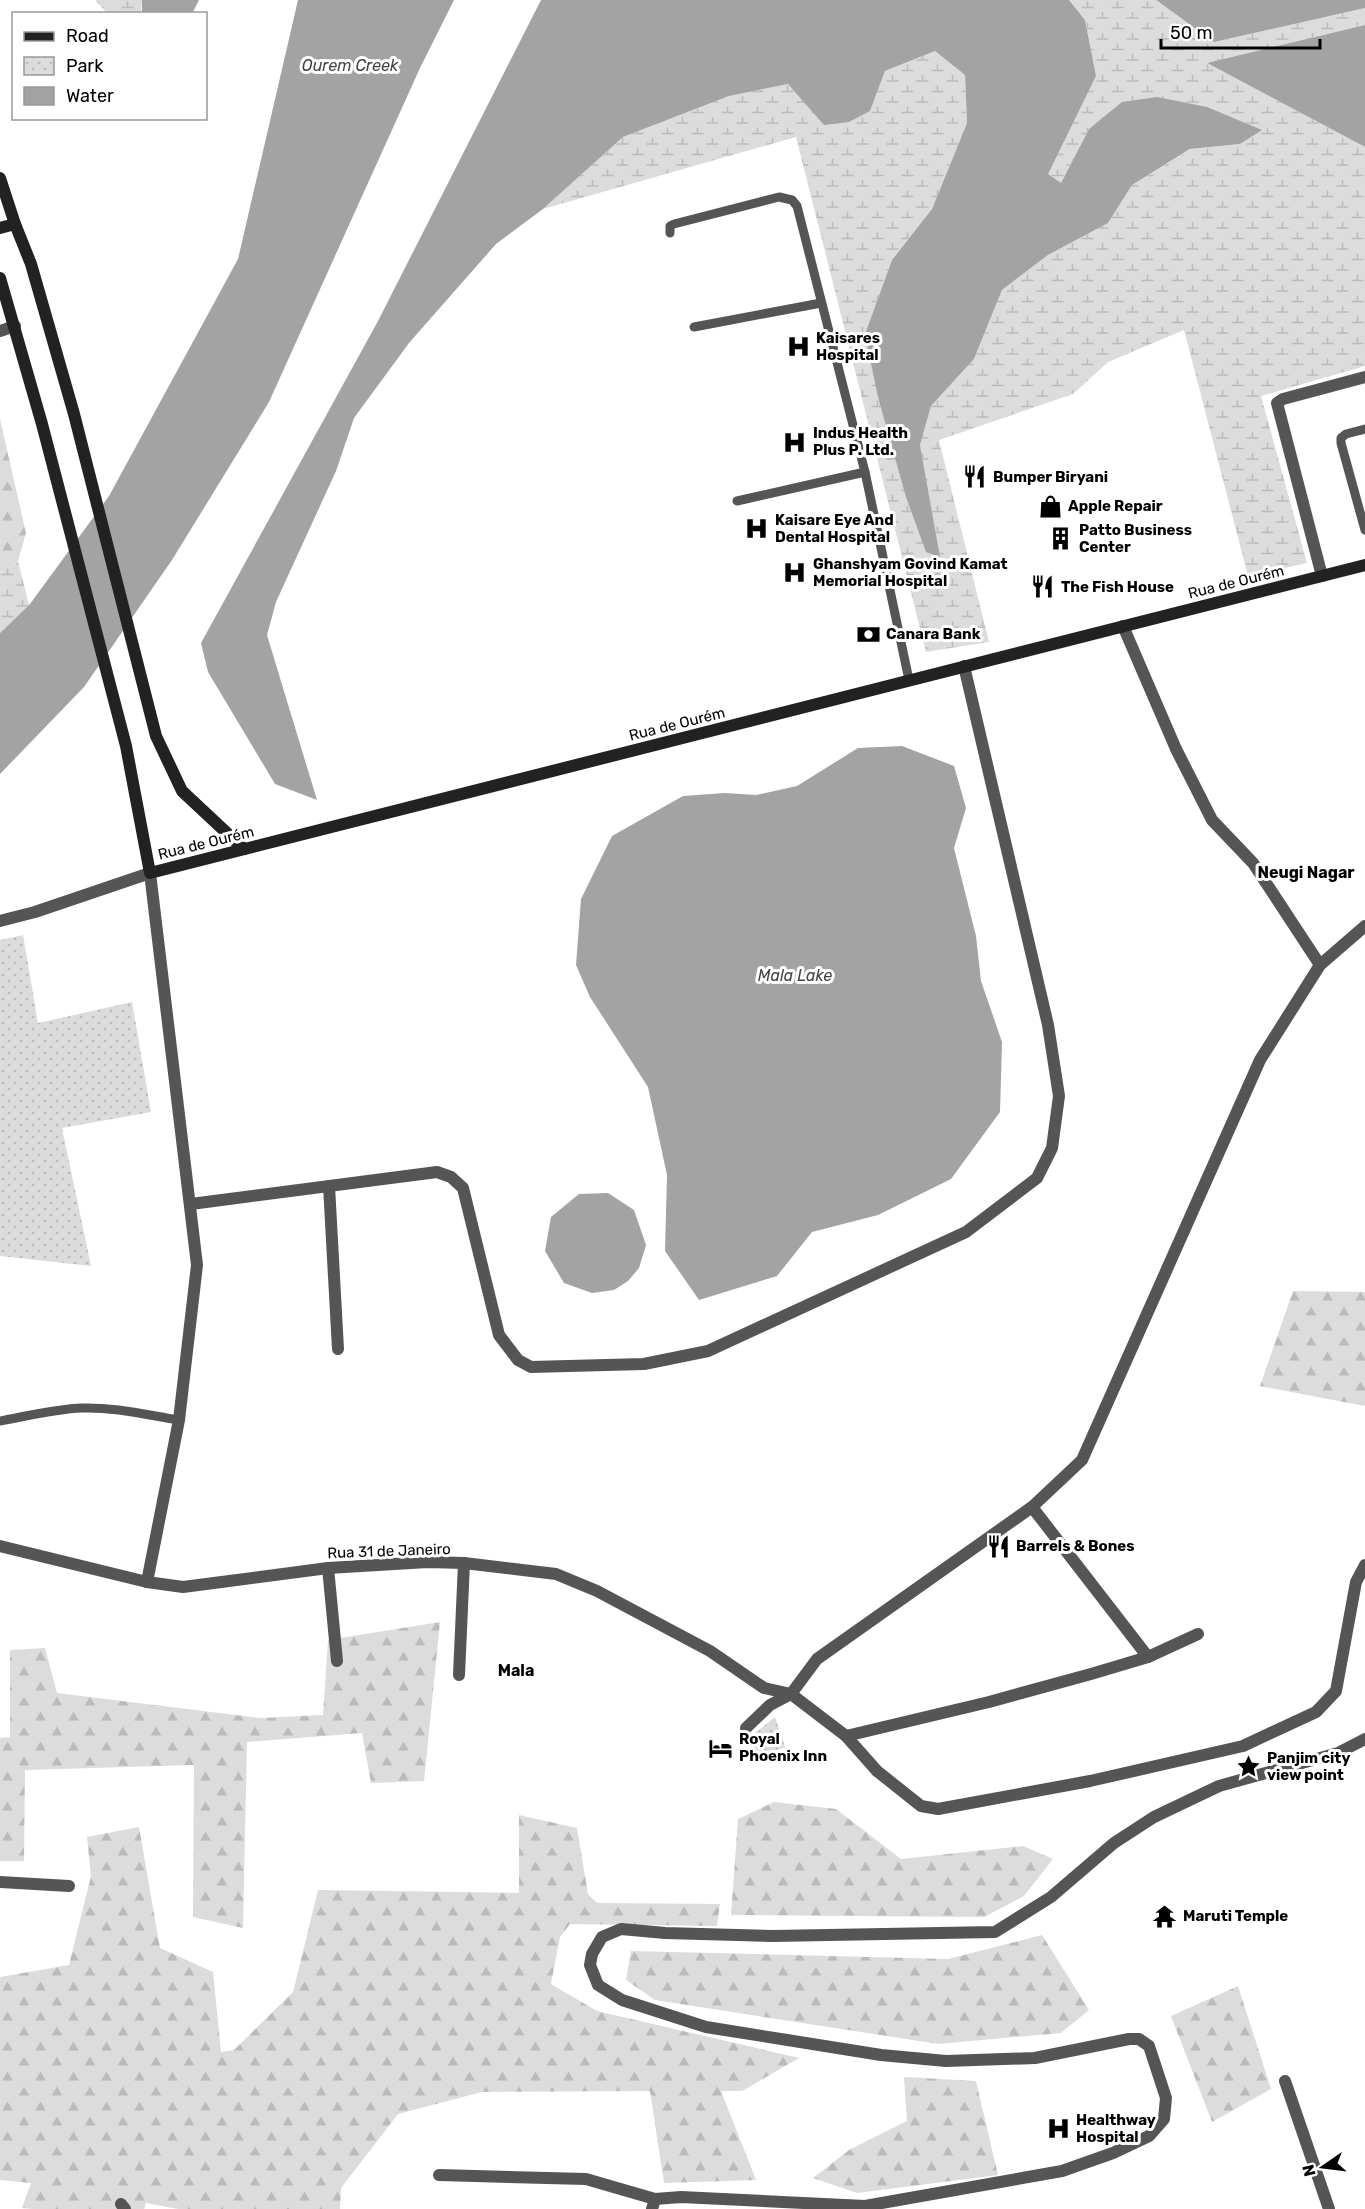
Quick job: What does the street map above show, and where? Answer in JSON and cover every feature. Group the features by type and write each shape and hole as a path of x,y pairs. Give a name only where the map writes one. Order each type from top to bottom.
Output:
{"main road":[{"path":"0,178 31,264 74,414 156,736 182,791 244,849"},
{"path":"0,228 15,224"},
{"path":"0,278 42,424 126,746 150,873"},
{"name":"Rua de Ourém","path":"150,873 1365,565"}],"street":[{"path":"0,332 15,326"},
{"path":"1322,576 1277,403 1283,399 1365,377"},
{"path":"1123,626 1176,749 1212,820 1253,863 1320,965"},
{"path":"191,1204 437,1172 451,1177 463,1188 499,1335 518,1360 531,1367 644,1364 708,1351 966,1232 1037,1178 1052,1148 1059,1096 1048,1025 964,666"},
{"path":"147,1582 179,1420 197,1265 150,873"},
{"name":"Rua de Ourém","path":"0,921 35,912 150,873"},
{"path":"746,1728 770,1705 791,1694 817,1659 1032,1507 1082,1460 1260,1060 1320,965 1365,926"},
{"path":"329,1186 339,1349"},
{"path":"1032,1507 1148,1657"},
{"name":"Rua 31 de Janeiro","path":"0,1546 147,1582 183,1587 328,1568 428,1562 464,1563 556,1574 597,1591 710,1652 764,1688 791,1694"},
{"path":"459,1675 464,1563"},
{"path":"791,1694 846,1736 877,1771 921,1806 938,1809 1090,1781 1243,1746 1316,1712 1336,1691 1356,1582 1365,1565"},
{"path":"328,1568 338,1661"},
{"path":"846,1736 988,1702 1148,1657 1198,1634"},
{"path":"440,2175 586,2179 654,2204 681,2197 865,2206 1062,2171 1113,2153 1149,2136 1164,2119 1166,2098 1149,2046 1139,2038 1035,2058 946,2061 881,2055 706,2027 622,2000 598,1985 590,1965 592,1954 602,1937 621,1929 665,1933 773,1936 995,1932 1051,1897 1114,1843 1154,1817 1219,1786 1338,1753 1365,1739"},
{"path":"0,1882 69,1886"},
{"path":"1285,2081 1329,2209"}],"lane":[{"path":"670,233 670,226 674,224 779,197 792,200 796,206 865,472 909,680"},
{"path":"694,327 821,303"},
{"path":"1365,429 1346,434 1341,438 1341,442 1365,530"},
{"path":"737,501 865,472"},
{"path":"0,1421 80,1408 98,1408 179,1420"}],"green space":[{"path":"95,0 142,0 141,12 106,12"},
{"path":"1069,0 1156,0 1214,42 1365,8 1365,25 1207,63 1365,147 1365,366 1261,396 1307,563 1248,576 1184,330 1108,362 1073,394 939,440 989,642 926,652 796,137 543,209 623,137 729,96 788,84 870,111 885,71 935,51 965,75 967,123 932,209 892,260 865,334 939,556 920,445 931,406 974,359 1002,290 1048,255 1108,223 1132,185 1191,149 1240,144 1089,129 1061,183 1047,174 1096,76 1085,20"},
{"path":"0,419 26,533 18,561 0,573"},
{"path":"18,561 29,605 0,633 0,573"},
{"path":"23,935 38,1023 132,1002 151,1112 62,1128 91,1266 0,1256 0,940"},
{"path":"1293,1291 1365,1292 1365,1406 1260,1386"},
{"path":"440,1622 424,1781 371,1783 362,1733 247,1742 243,1928 193,1917 194,1765 25,1770 24,1861 0,1861 0,1738 10,1737 10,1650 45,1648 57,1693 261,1718 323,1715 328,1640"},
{"path":"775,1717 785,1747 756,1757 749,1738"},
{"path":"774,1802 836,1809 901,1859 1023,1846 1053,1859 1024,1896 984,1917 731,1915 738,1819"},
{"path":"519,1815 577,1828 588,1894 597,1903 720,1904 717,1926 570,1924 560,1937 551,1984 597,2011 799,2058 742,2091 721,2091 756,2180 664,2183 650,2091 482,2092 398,2114 341,2188 340,2209 178,2209 146,2203 144,2209 33,2209 22,2208 31,2183 0,2180 0,1977 69,1965 91,1876 87,1837 139,1827 160,1948 213,1972 221,2052 234,2050 293,1992 318,1890 519,1893"},
{"path":"1042,1935 1089,2010 1061,2033 938,2044 655,2000 626,1980 631,1951 948,1959"},
{"path":"1238,1986 1271,2089 1212,2122 1171,2016"},
{"path":"904,2077 976,2081 998,2175 857,2193 813,2178 849,2150 907,2121"}],"water":[{"path":"142,0 199,0 193,12 142,12"},
{"name":"Ourem Creek","path":"298,0 454,0 420,68 269,402 172,560 84,687 0,774 0,633 30,604 109,496 238,259"},
{"path":"541,0 1069,0 1085,20 1096,76 1048,174 1061,183 1089,129 1122,102 1157,97 1207,107 1262,130 1240,144 1190,149 1132,185 1108,223 1048,255 1002,290 974,359 931,406 920,445 940,557 926,552 906,497 878,397 865,334 892,260 932,209 967,123 965,75 935,51 885,71 870,111 849,122 824,125 788,84 729,96 623,137 543,209 496,244 409,343 354,418 336,471 276,602 267,635 317,800 275,784 208,672 201,643 378,321"},
{"path":"1156,0 1365,0 1365,8 1214,42"},
{"path":"1365,25 1365,147 1207,63"},
{"name":"Mala Lake","path":"902,746 954,766 966,808 954,848 976,936 981,981 1002,1042 1000,1112 951,1179 878,1215 812,1232 777,1276 699,1300 665,1251 667,1175 648,1087 590,997 576,965 581,899 612,836 683,796 725,793 756,795 797,786 858,748"},
{"path":"608,1193 634,1210 646,1245 639,1268 628,1281 614,1290 592,1293 564,1283 545,1251 551,1217 579,1194"}],"place":[{"name":"Kaisares Hospital","path":"798,347"},
{"name":"Indus Health Plus P. Ltd.","path":"795,442"},
{"name":"Bumper Biryani","path":"975,477"},
{"name":"Apple Repair","path":"1050,506"},
{"name":"Kaisare Eye And Dental Hospital","path":"757,529"},
{"name":"Patto Business Center","path":"1061,539"},
{"name":"Ghanshyam Govind Kamat Memorial Hospital","path":"795,573"},
{"name":"The Fish House","path":"1043,587"},
{"name":"Canara Bank","path":"868,634"},
{"name":"Barrels & Bones","path":"998,1546"},
{"name":"Royal Phoenix Inn","path":"721,1748"},
{"name":"Panjim city view point","path":"1249,1767"},
{"name":"Maruti Temple","path":"1165,1916"},
{"name":"Healthway Hospital","path":"1058,2129"}],"district":[{"name":"Neugi Nagar","path":"1306,872"},
{"name":"Mala","path":"516,1670"}]}
